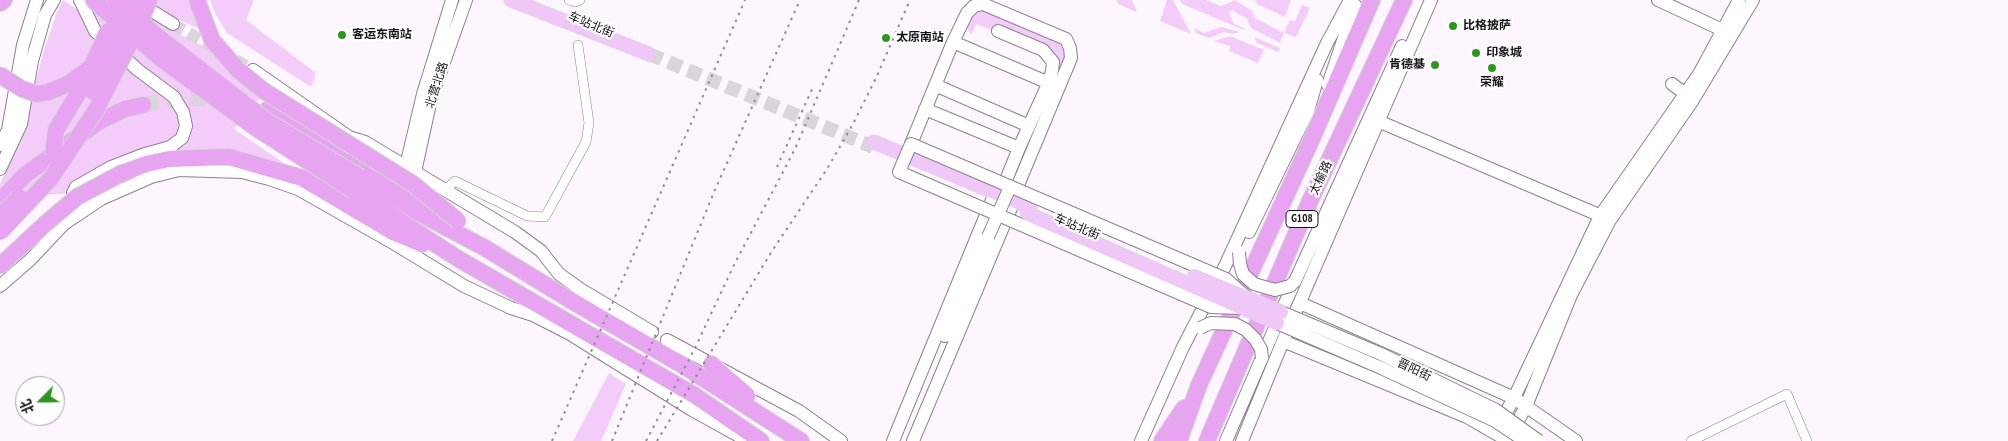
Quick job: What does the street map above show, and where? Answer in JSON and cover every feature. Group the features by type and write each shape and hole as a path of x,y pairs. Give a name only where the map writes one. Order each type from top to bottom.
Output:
{"highway":[{"path":"0,3 4,0"},
{"path":"106,36 104,25 114,0 157,36 267,121 357,184 457,258 694,395 762,441"},
{"path":"53,156 56,130 106,36 121,0"},
{"path":"0,216 43,171 90,98 134,0"},
{"path":"0,232 51,178 96,110 138,27 149,0"},
{"path":"197,0 212,40 238,70 264,91 413,184 458,221 485,248"},
{"name":"太榆路","path":"1179,441 1199,385 1312,140 1372,0"},
{"name":"太榆路","path":"1208,441 1248,342 1310,200 1404,0"},
{"path":"83,1 240,117 357,184 419,213 485,248 704,378 802,441"},
{"path":"0,75 22,89 37,94 68,84 91,66"},
{"path":"0,201 25,175 98,122 125,109 143,105"},
{"path":"267,110 458,221"},
{"path":"0,266 44,224 76,197 124,172 146,164 169,159 229,157 302,178 392,232 457,258"},
{"path":"711,364 802,441"},
{"path":"1162,441 1199,385"}],"main road":[{"path":"0,145 8,130 24,45 38,0"},
{"path":"134,0 173,24"},
{"name":"北营北路","path":"410,169 423,94 452,0"},
{"name":"北营北路","path":"410,169 431,99 466,0"},
{"name":"车站北街","path":"511,0 650,52 532,0"},
{"path":"1141,441 1183,347 1226,264 1327,43 1350,0"},
{"path":"1312,140 1343,37 1357,0"},
{"path":"1226,441 1295,281 1423,0"},
{"path":"1242,441 1283,341 1431,0"},
{"path":"1658,0 1728,32"},
{"path":"1728,32 1739,0"},
{"path":"1495,432 1605,218 1689,97 1728,32 1753,0"},
{"path":"0,169 21,124 32,61 45,16 55,1"},
{"path":"83,1 95,31 138,70 174,97 183,112 186,126 182,138 170,147 111,167 76,187 73,193 77,201 84,205 94,203"},
{"path":"913,441 1006,196 1019,148 1029,126 1071,58 1070,48 1066,39 983,4 974,6 970,9 953,42 899,172 1006,196 1219,292"},
{"path":"900,441 916,408 1054,84 1053,62 1049,55 1043,50 998,31"},
{"path":"953,42 1054,84"},
{"path":"1147,441 1163,402 1267,197 1308,111 1327,43"},
{"path":"253,70 349,136 365,142 515,232 541,251 559,274 580,289 652,332"},
{"path":"1672,84 1689,97"},
{"path":"935,85 1029,126"},
{"path":"925,109 1019,148"},
{"path":"1378,121 1605,218"},
{"path":"912,141 1028,210 1279,317"},
{"path":"874,145 1006,196 1247,304"},
{"path":"0,286 30,260 64,224 94,203 151,176 179,170 242,172 269,179 298,190 395,244 464,286 511,308 533,315 570,334 748,441"},
{"path":"892,441 1006,196"},
{"path":"1283,341 1467,417 1508,441 1526,406 1571,295 1605,218"},
{"path":"1239,252 1243,274 1254,284 1275,290 1290,286 1295,281"},
{"path":"1300,303 1514,398 1576,441"},
{"name":"晋阳街","path":"1279,317 1495,421 1525,441"},
{"name":"晋阳街","path":"1279,317 1381,354 1496,410 1539,441"},
{"path":"1200,328 1211,323 1235,324 1246,330 1255,339 1261,349 1262,358"},
{"path":"667,340 799,411 841,441"},
{"path":"904,441 916,408"},
{"path":"718,424 740,441"}],"street":[{"path":"569,0 574,2 580,0"},
{"path":"446,190 456,181 527,216 545,217 586,142 589,123 578,45"},
{"path":"1691,441 1787,394 1807,441"}],"shaded area":[{"path":"63,0 83,13 92,0 126,0 163,26 209,49 230,72 260,98 234,129 294,170 132,153 63,194 0,196 0,184 24,129 43,53"},
{"path":"144,0 190,0 203,31 161,11"},
{"path":"210,0 254,0 246,20 316,73 311,87 227,33 216,15"},
{"path":"1116,0 1132,0 1137,12 1118,4"},
{"path":"1167,0 1173,0 1191,34 1160,21"},
{"path":"1180,0 1206,0 1221,6 1235,0 1252,11 1255,18 1284,33 1280,43 1251,28 1247,19 1232,10 1229,13 1234,24 1244,28 1244,30 1182,4"},
{"path":"1255,0 1291,0 1285,17 1257,4"},
{"path":"1302,5 1310,8 1296,37 1284,33 1290,20 1295,21"},
{"path":"977,11 985,11 1062,45 1065,56 1059,72 1056,71 1056,59 996,32 976,24 971,35 967,28 967,23"},
{"path":"1221,27 1240,32 1233,34 1224,32 1209,38 1196,33 1194,28 1204,33"},
{"path":"1230,36 1264,50 1258,63 1229,51 1230,46 1214,41"},
{"path":"1254,37 1280,48 1278,52 1257,43"},
{"path":"609,373 626,384 601,441 573,441"}],"tunnel":[{"path":"173,24 253,70"},
{"path":"649,54 873,147"},
{"path":"143,105 186,98 224,98"}],"railway":[{"path":"552,441 745,0"},
{"path":"612,441 714,192 800,0"},
{"path":"646,441 695,348 734,265 795,149 859,0"},
{"path":"657,441 772,251 827,169 853,124 876,78 910,0"},
{"path":"777,167 813,87"}],"place":[{"name":"比格披萨","path":"1453,26"},
{"name":"客运东南站","path":"342,35"},
{"name":"太原南站","path":"886,38"},
{"name":"印象城","path":"1476,53"},
{"name":"肯德基","path":"1435,65"},
{"name":"荣耀","path":"1492,68"}]}
